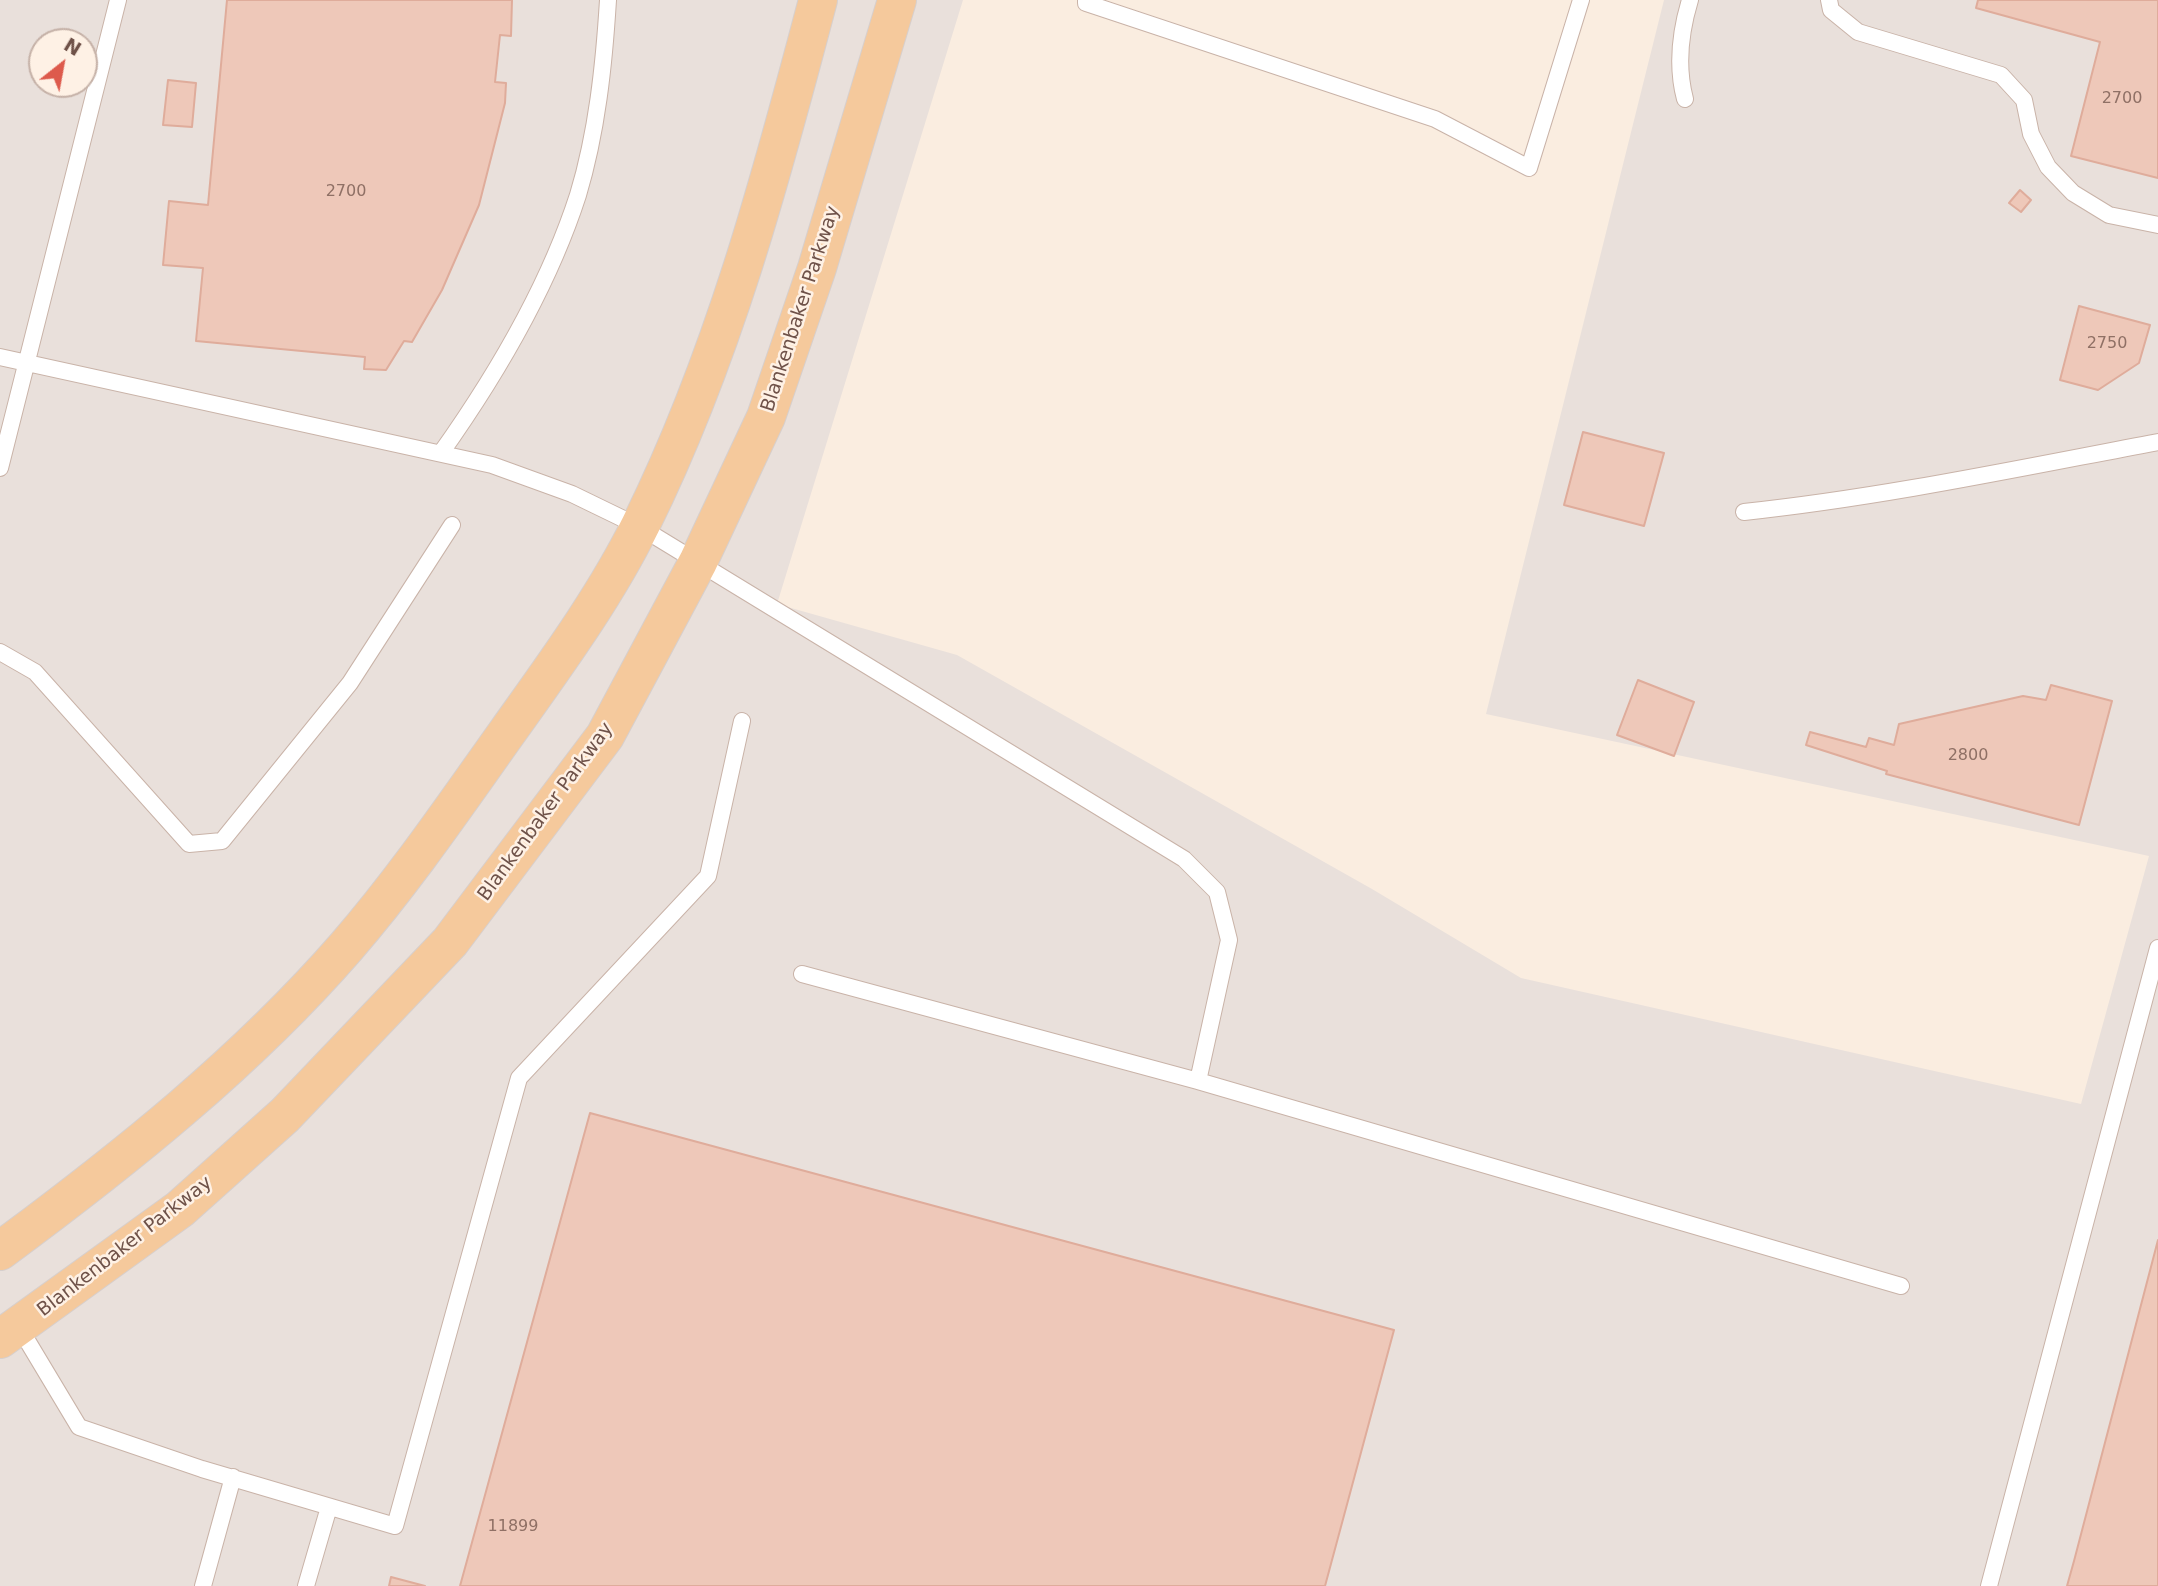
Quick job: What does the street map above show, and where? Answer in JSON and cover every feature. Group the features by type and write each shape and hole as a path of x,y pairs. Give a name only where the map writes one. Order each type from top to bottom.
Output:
{"main road":[{"path":"0,1251 114,1167 241,1054 345,948 422,852 565,651 640,527 690,413 732,301 771,178 818,0"},
{"name":"Blankenbaker Parkway","path":"10,1333 180,1209 275,1124 380,1018 450,942 605,736 698,562 766,416 817,268 897,0"}],"lane":[{"path":"0,468 118,0"},
{"path":"442,453 488,387 539,292 578,194 603,77 608,0"},
{"path":"1086,0 1086,3 1435,120 1529,168 1581,0"},
{"path":"1685,99 1679,78 1681,31 1690,0"},
{"path":"1829,0 1830,10 1858,32 2001,75 2024,100 2031,134 2048,167 2073,193 2109,215 2158,225"},
{"path":"0,356 442,453 515,473 572,494 640,527 698,562 1184,859 1217,892 1229,940 1198,1081"},
{"path":"1744,512 1830,503 2158,442"},
{"path":"0,652 35,672 189,844 222,841 350,684 452,526"},
{"path":"10,1333 79,1427 233,1478 395,1526 519,1078 708,876 742,721"},
{"path":"1989,1586 2158,948"},
{"path":"802,974 1198,1081 1901,1286"},
{"path":"203,1586 233,1478"},
{"path":"306,1586 328,1507"}],"shaded area":[{"path":"0,0 963,0 777,604 957,655 1372,889 1521,978 2081,1104 2149,856 1486,714 1664,0 2158,0 2158,1586 0,1586"}],"building":[{"path":"227,0 512,0 511,36 500,35 495,82 506,83 505,103 479,205 442,290 412,342 404,341 386,370 364,369 365,357 196,341 203,268 163,265 169,201 208,205"},
{"path":"1978,0 2158,0 2158,178 2071,156 2100,42 1976,8"},
{"path":"168,80 196,83 192,127 163,125"},
{"path":"2020,190 2031,200 2021,212 2009,203"},
{"path":"2079,306 2150,325 2139,363 2098,390 2060,380"},
{"path":"1583,432 1664,453 1644,526 1564,505"},
{"path":"1638,680 1694,702 1674,756 1617,735"},
{"path":"2051,685 2112,701 2079,825 1886,774 1887,771 1806,745 1810,732 1866,747 1869,738 1894,745 1899,724 2023,696 2046,700"},
{"path":"590,1113 1394,1330 1325,1586 460,1586"},
{"path":"2158,1240 2158,1586 2067,1586 2074,1561"},
{"path":"391,1577 425,1586 389,1586"}]}
